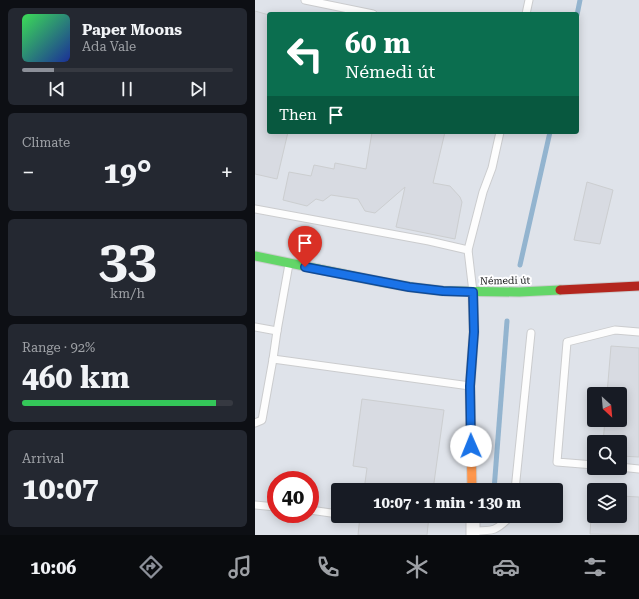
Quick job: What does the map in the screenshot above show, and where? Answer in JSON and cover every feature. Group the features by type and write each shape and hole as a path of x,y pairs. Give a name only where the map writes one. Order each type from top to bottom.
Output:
{"main road":[{"name":"Némedi út","path":"255,256 382,282 443,291 519,292 639,286"},
{"path":"472,483 470,386 474,332 473,292"}],"lane":[{"path":"305,0 363,12"},
{"path":"526,12 529,0"},
{"path":"473,292 468,250 483,192 492,168 500,134"},
{"path":"255,209 429,241 468,250"},
{"path":"255,423 262,420 289,264"},
{"path":"255,327 277,331"},
{"path":"587,464 557,462 567,342 615,330 639,332"},
{"path":"516,483 531,333"},
{"path":"273,359 470,386"},
{"path":"627,468 639,469"},
{"path":"256,505 267,506"},
{"path":"319,511 331,513"},
{"path":"473,533 491,531 502,526 505,523"}],"shaded area":[{"path":"255,0 639,0 639,535 255,535"}],"building":[{"path":"255,11 267,14 267,134 288,134 277,179 255,174"},
{"path":"372,134 445,134 433,183 450,186 460,197 462,202 455,239 396,227 405,187 375,213 365,211 358,199 331,195 323,201 316,199 307,206 283,200 289,172 311,176 314,165 334,169 335,163 366,169"},
{"path":"587,182 613,190 600,244 574,240"},
{"path":"611,346 639,348 639,457 627,456 627,435 604,435 604,427 627,427 627,387 608,387"},
{"path":"362,399 444,410 434,483 365,483 367,468 353,466"},
{"path":"627,496 639,497 639,535 590,534 591,523 627,523"},
{"path":"359,523 428,523 427,535 358,535"}],"waterway":[{"path":"578,12 580,0"},
{"path":"520,265 550,134"},
{"path":"495,483 507,321"}],"traffic: fast":[{"path":"255,256 382,282 443,291 519,292 560,290"}],"traffic: slow":[{"path":"472,483 470,386 474,332 473,292"}],"traffic: jam":[{"path":"560,290 639,286"}],"route":[{"path":"305,267 409,287 443,291 473,292 474,332 470,386 471,446"}]}
